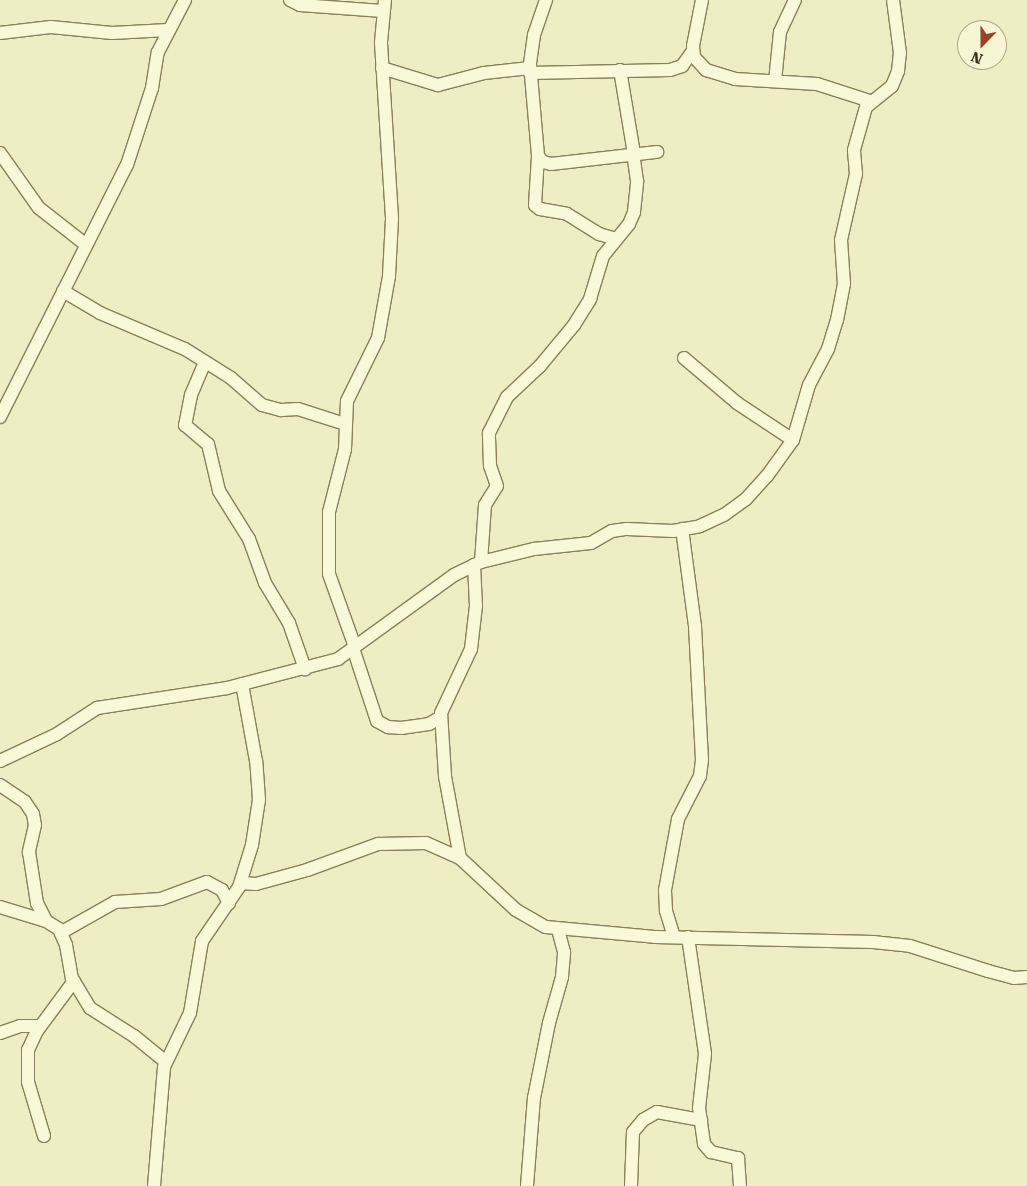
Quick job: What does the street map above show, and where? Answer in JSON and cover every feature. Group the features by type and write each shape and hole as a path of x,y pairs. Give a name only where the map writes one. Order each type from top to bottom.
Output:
{"street":[{"path":"0,417 127,165 152,88 158,52 168,30 186,0"},
{"path":"290,0 300,5 384,6 382,68 392,218 389,276 378,338 347,401 344,449 329,512 329,574 377,722 388,727 400,728 429,724 441,717"},
{"path":"546,0 534,34 530,70 538,156 536,205 540,209 567,214 599,234 616,239"},
{"path":"702,0 693,51 694,57 706,70 735,79 818,84 870,101"},
{"path":"775,82 780,32 795,0"},
{"path":"0,761 57,734 97,708 242,684 305,669 338,658 422,597 478,564 534,549 591,543 619,530 643,527 682,529 724,515 746,499 767,476 793,440 809,385 828,349 842,299 844,284 841,240 856,174 854,150 870,101 892,86 898,71 900,53 893,0"},
{"path":"0,33 51,27 112,33 168,30"},
{"path":"382,68 438,85 484,73 530,70 670,70 682,66 693,51"},
{"path":"460,858 445,776 441,717 443,703 460,676 471,649 485,505 497,486 487,444 495,419 507,397 540,366 583,313 596,286 603,256 629,224 635,206 637,181 620,70"},
{"path":"538,156 543,162 552,164 656,152"},
{"path":"0,154 39,208 86,244"},
{"path":"63,292 100,313 185,348 231,378 262,405 281,410 298,409 345,424"},
{"path":"684,358 736,403 793,440"},
{"path":"206,362 191,395 185,425 208,444 220,491 249,539 265,583 288,623 305,669"},
{"path":"674,937 666,910 665,890 678,819 700,776 702,760 695,626 682,529"},
{"path":"154,1186 166,1062 190,1013 202,941 229,903 241,882 249,861 259,800 256,761 242,684"},
{"path":"0,785 25,802 33,814 35,825 29,852 37,903 46,921"},
{"path":"241,882 266,882 388,842 426,843 460,858 531,921 558,929 674,937 873,942 910,946 1014,978 1027,977"},
{"path":"62,932 115,902 161,899 207,882 222,890 229,903"},
{"path":"0,907 46,921 62,932 74,981 90,1008 134,1036 166,1062"},
{"path":"527,1186 534,1098 549,1023 562,977 564,952 558,929"},
{"path":"688,937 704,1054 699,1108 706,1150 738,1158 740,1186"},
{"path":"44,1136 30,1089 27,1067 28,1050 40,1026 74,981"},
{"path":"0,1033 20,1026 40,1026"},
{"path":"630,1186 633,1132 643,1120 657,1112 701,1120"}]}
